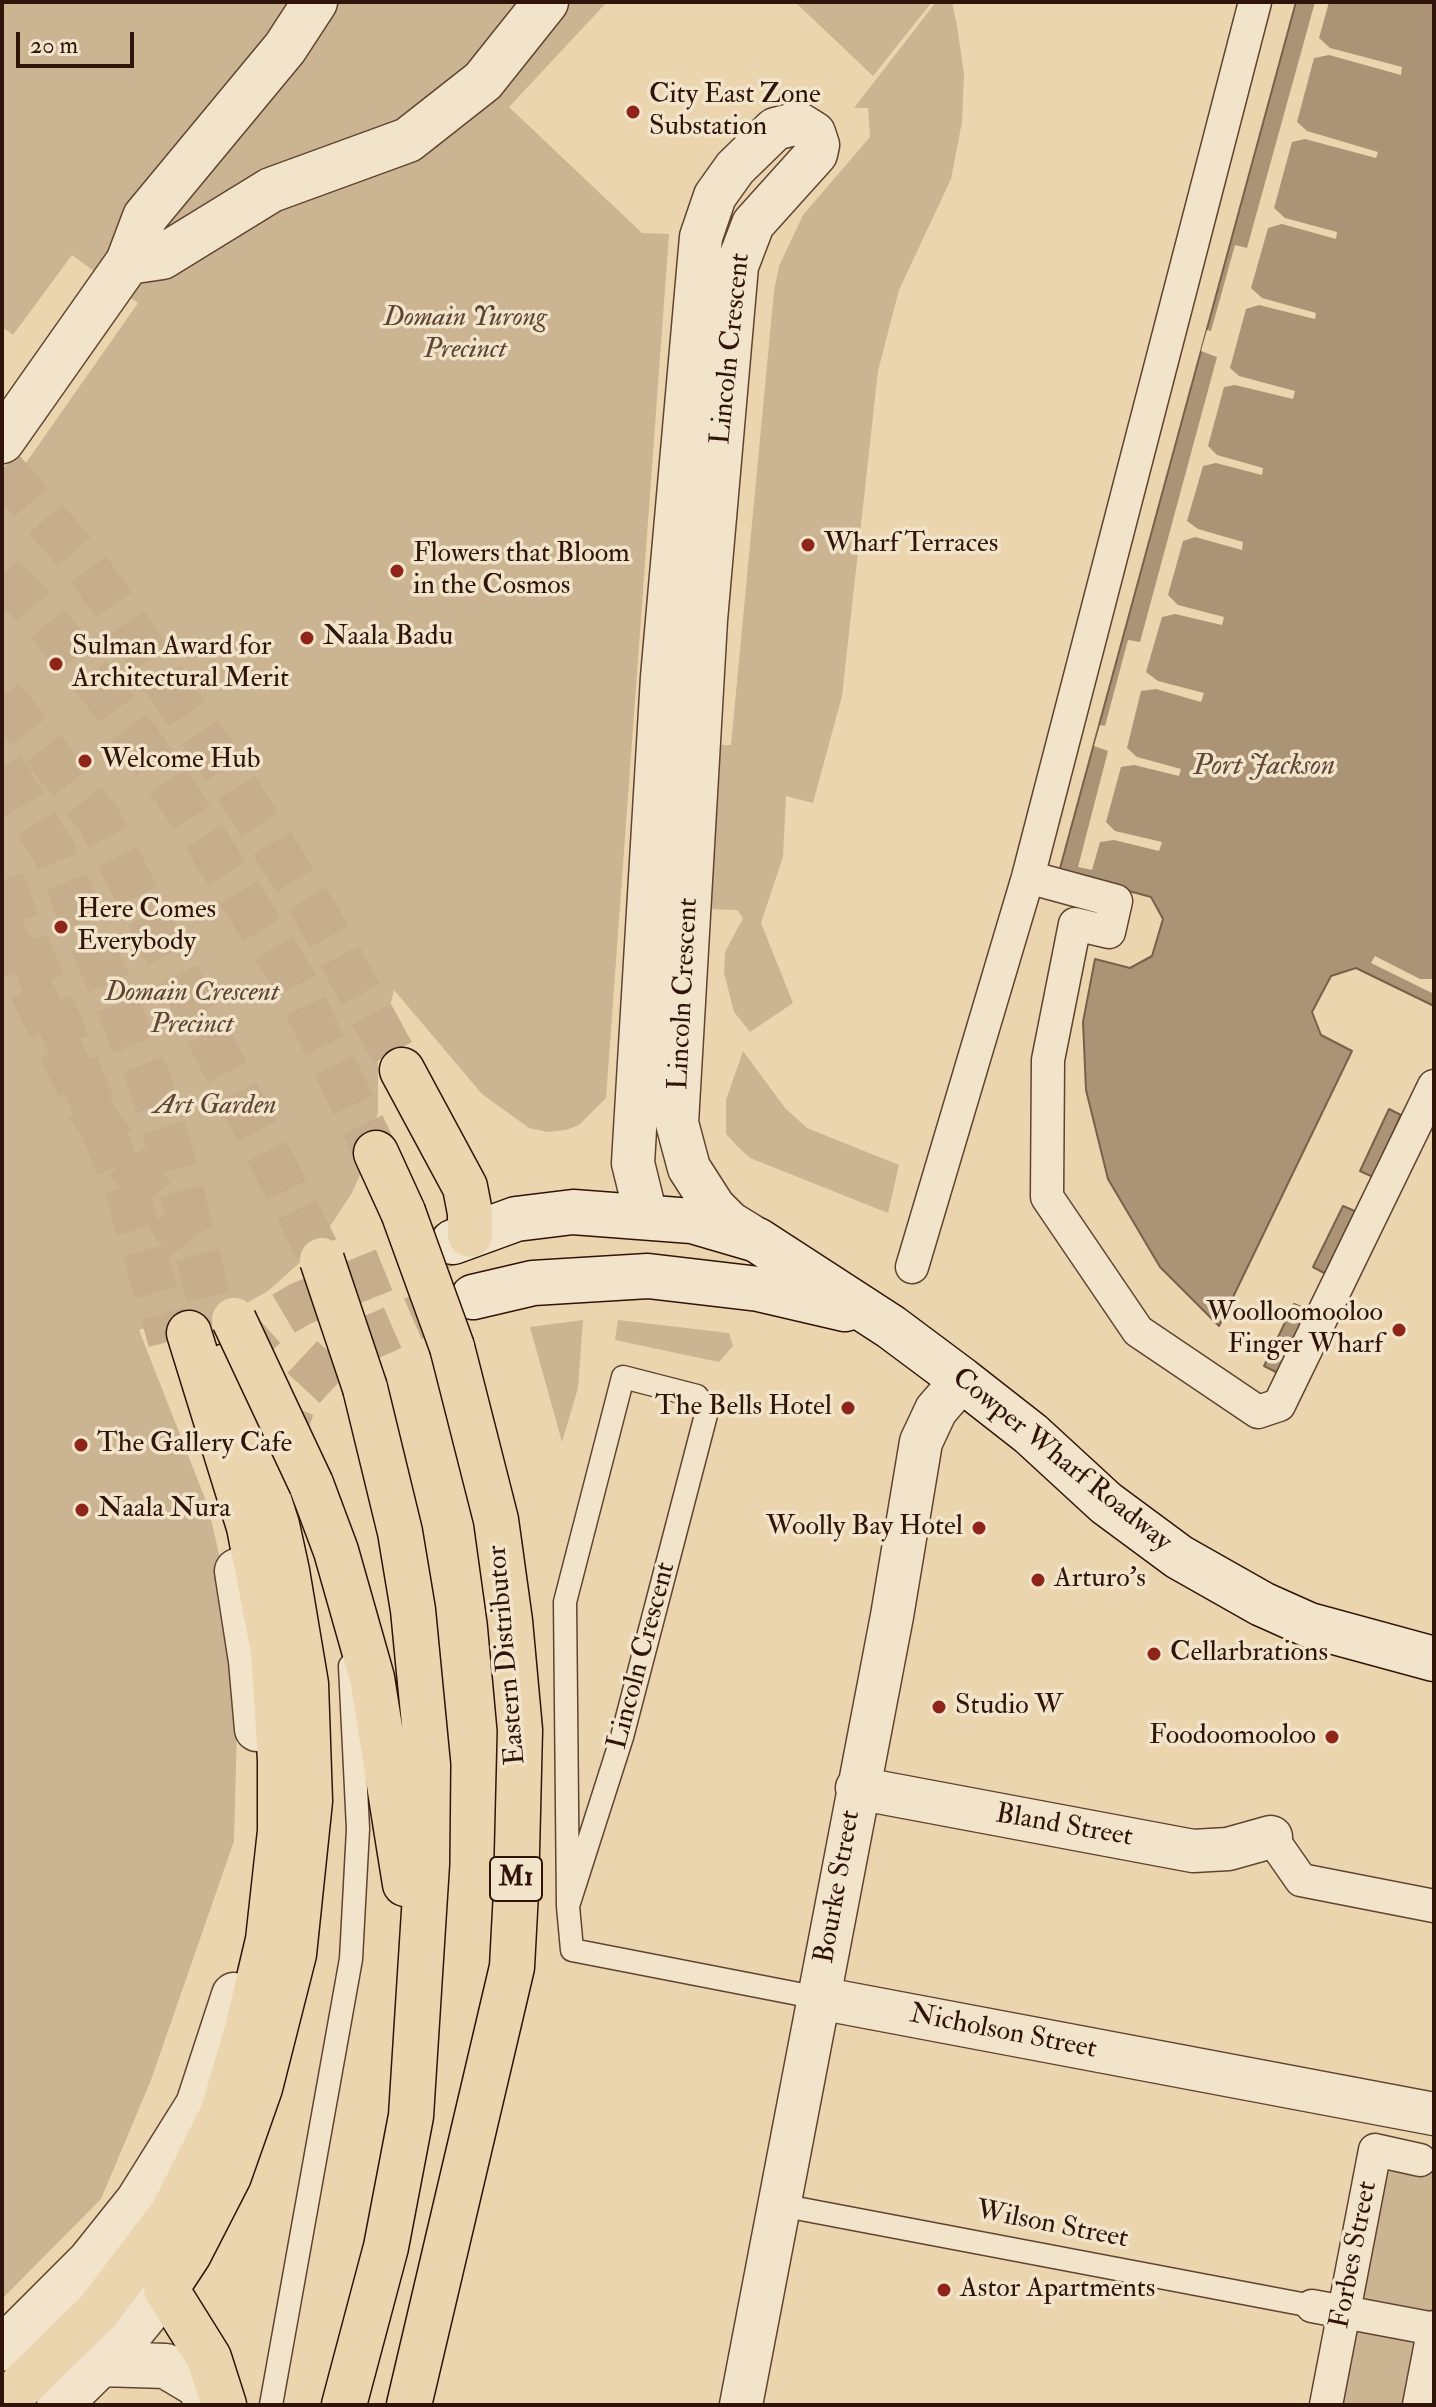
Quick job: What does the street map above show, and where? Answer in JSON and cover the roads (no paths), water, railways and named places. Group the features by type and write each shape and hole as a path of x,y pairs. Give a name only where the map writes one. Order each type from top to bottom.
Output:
{"main road":[{"path":"402,1070 465,1187 470,1213 465,1261"},
{"name":"Eastern Distributor","path":"376,1153 403,1212 452,1347 496,1520 510,1621 520,1730 512,1967 409,2405"},
{"path":"319,1255 365,1388 400,1532 423,1683 427,1850 408,2131 386,2247 344,2405"},
{"path":"215,1344 311,1484 336,1551 372,1678 420,1989"},
{"path":"215,1344 277,1525 301,1648 309,1724 309,1814 294,1954 260,2088 229,2176 189,2254 166,2289 209,2358 224,2405"},
{"path":"2,2405 98,2311 173,2212 222,2114 247,2029 268,1940 276,1879 280,1798 273,1651 215,1344"}],"street":[{"path":"2,441 128,262 145,217 285,48 315,2"},
{"path":"128,262 162,257 271,190 408,140 483,81 546,2"},
{"path":"912,1267 953,1140 1028,877 1255,2"},
{"name":"Lincoln Crescent","path":"646,1216 633,1163 682,679 741,249 762,210 816,154 818,142 806,126 792,122 775,129 735,168 715,196 701,237 682,679 677,1123 689,1168 714,1207 730,1223 757,1240"},
{"path":"701,237 741,249"},
{"path":"1028,877 1116,901 1109,932 1075,924 1048,1060 1047,1197 1138,1331 1258,1412 1279,1405 1434,1086"},
{"path":"582,1278 633,1245 666,1166 677,1123"},
{"name":"Cowper Wharf Roadway","path":"465,1261 532,1216 573,1212 646,1216 716,1225 757,1240 789,1257 962,1380 1031,1434 1106,1503 1179,1557 1262,1604 1309,1625 1434,1659"},
{"path":"646,1216 656,1236 668,1245 728,1259 781,1293"},
{"name":"Cowper Wharf Roadway","path":"465,1261 533,1283 582,1278 680,1278 781,1293 875,1316"},
{"path":"2,2349 111,2236 184,2129 198,2105 220,2044 247,1932 259,1794 251,1661 226,1521 215,1344"},
{"name":"Bourke Street","path":"741,2405 892,1616 921,1442 936,1410 962,1380"},
{"path":"277,1448 277,1525"},
{"name":"Bland Street","path":"857,1788 1193,1851 1221,1851 1271,1837"},
{"path":"1271,1837 1301,1880 1434,1906"},
{"name":"Nicholson Street","path":"819,1998 1432,2106"},
{"name":"Forbes Street","path":"1326,2405 1328,2309 1375,2150 1427,2161 1432,2106"},
{"path":"59,2405 101,2364 166,2289"},
{"path":"1328,2309 1434,2328 1419,2405"},
{"path":"101,2364 166,2366 198,2385 209,2405"}],"lane":[{"name":"Lincoln Crescent","path":"568,1906 622,1737 707,1411 697,1396 623,1377 565,1602 568,1906 572,1950"},
{"path":"271,2405 344,2006 357,1901 357,1764 347,1627 336,1551"},
{"name":"Nicholson Street","path":"572,1950 819,1998"},
{"name":"Wilson Street","path":"780,2205 1328,2309"}],"water":[{"name":"Port Jackson","path":"1296,2 1434,2 1434,1006 1356,968 1331,976 1312,1012 1321,1035 1352,1051 1219,1326 1160,1267 1108,1179 1086,1090 1083,1022 1095,959 1130,968 1152,956 1163,919 1151,897 1059,872"},
{"path":"1389,1109 1401,1115 1373,1177 1360,1171"},
{"path":"1343,1206 1357,1212 1326,1274 1313,1267"},
{"path":"1294,1304 1308,1310 1278,1373 1264,1366"}],"tunnel":[{"path":"2,469 86,565 230,777 320,920 402,1070"},
{"path":"2,576 30,603 103,691 179,797 293,979 376,1153"},
{"path":"2,697 98,818 317,1250"},
{"path":"2,767 54,852 149,1081 172,1155 215,1324"},
{"path":"2,881 126,1187 170,1341"},
{"path":"2,929 90,1110 187,1243"},
{"path":"233,1356 273,1320 300,1304 453,1242"},
{"path":"277,1448 298,1394 337,1352 445,1305 472,1297"}],"place":[{"name":"City East Zone Substation","path":"633,112"},
{"name":"Wharf Terraces","path":"808,545"},
{"name":"Flowers that Bloom in the Cosmos","path":"397,571"},
{"name":"Naala Badu","path":"307,638"},
{"name":"Sulman Award for Architectural Merit","path":"56,664"},
{"name":"Welcome Hub","path":"85,761"},
{"name":"Here Comes Everybody","path":"61,927"},
{"name":"Woolloomooloo Finger Wharf","path":"1399,1330"},
{"name":"The Bells Hotel","path":"848,1408"},
{"name":"The Gallery Cafe","path":"81,1445"},
{"name":"Naala Nura","path":"82,1510"},
{"name":"Woolly Bay Hotel","path":"979,1528"},
{"name":"Arturo’s","path":"1038,1580"},
{"name":"Cellarbrations","path":"1154,1654"},
{"name":"Studio W","path":"939,1707"},
{"name":"Foodoomooloo","path":"1332,1737"},
{"name":"Astor Apartments","path":"944,2290"}],"park label":[{"name":"Domain Yurong Precinct","path":"465,335"},
{"name":"Domain Crescent Precinct","path":"192,1010"},
{"name":"Art Garden","path":"215,1107"}]}
